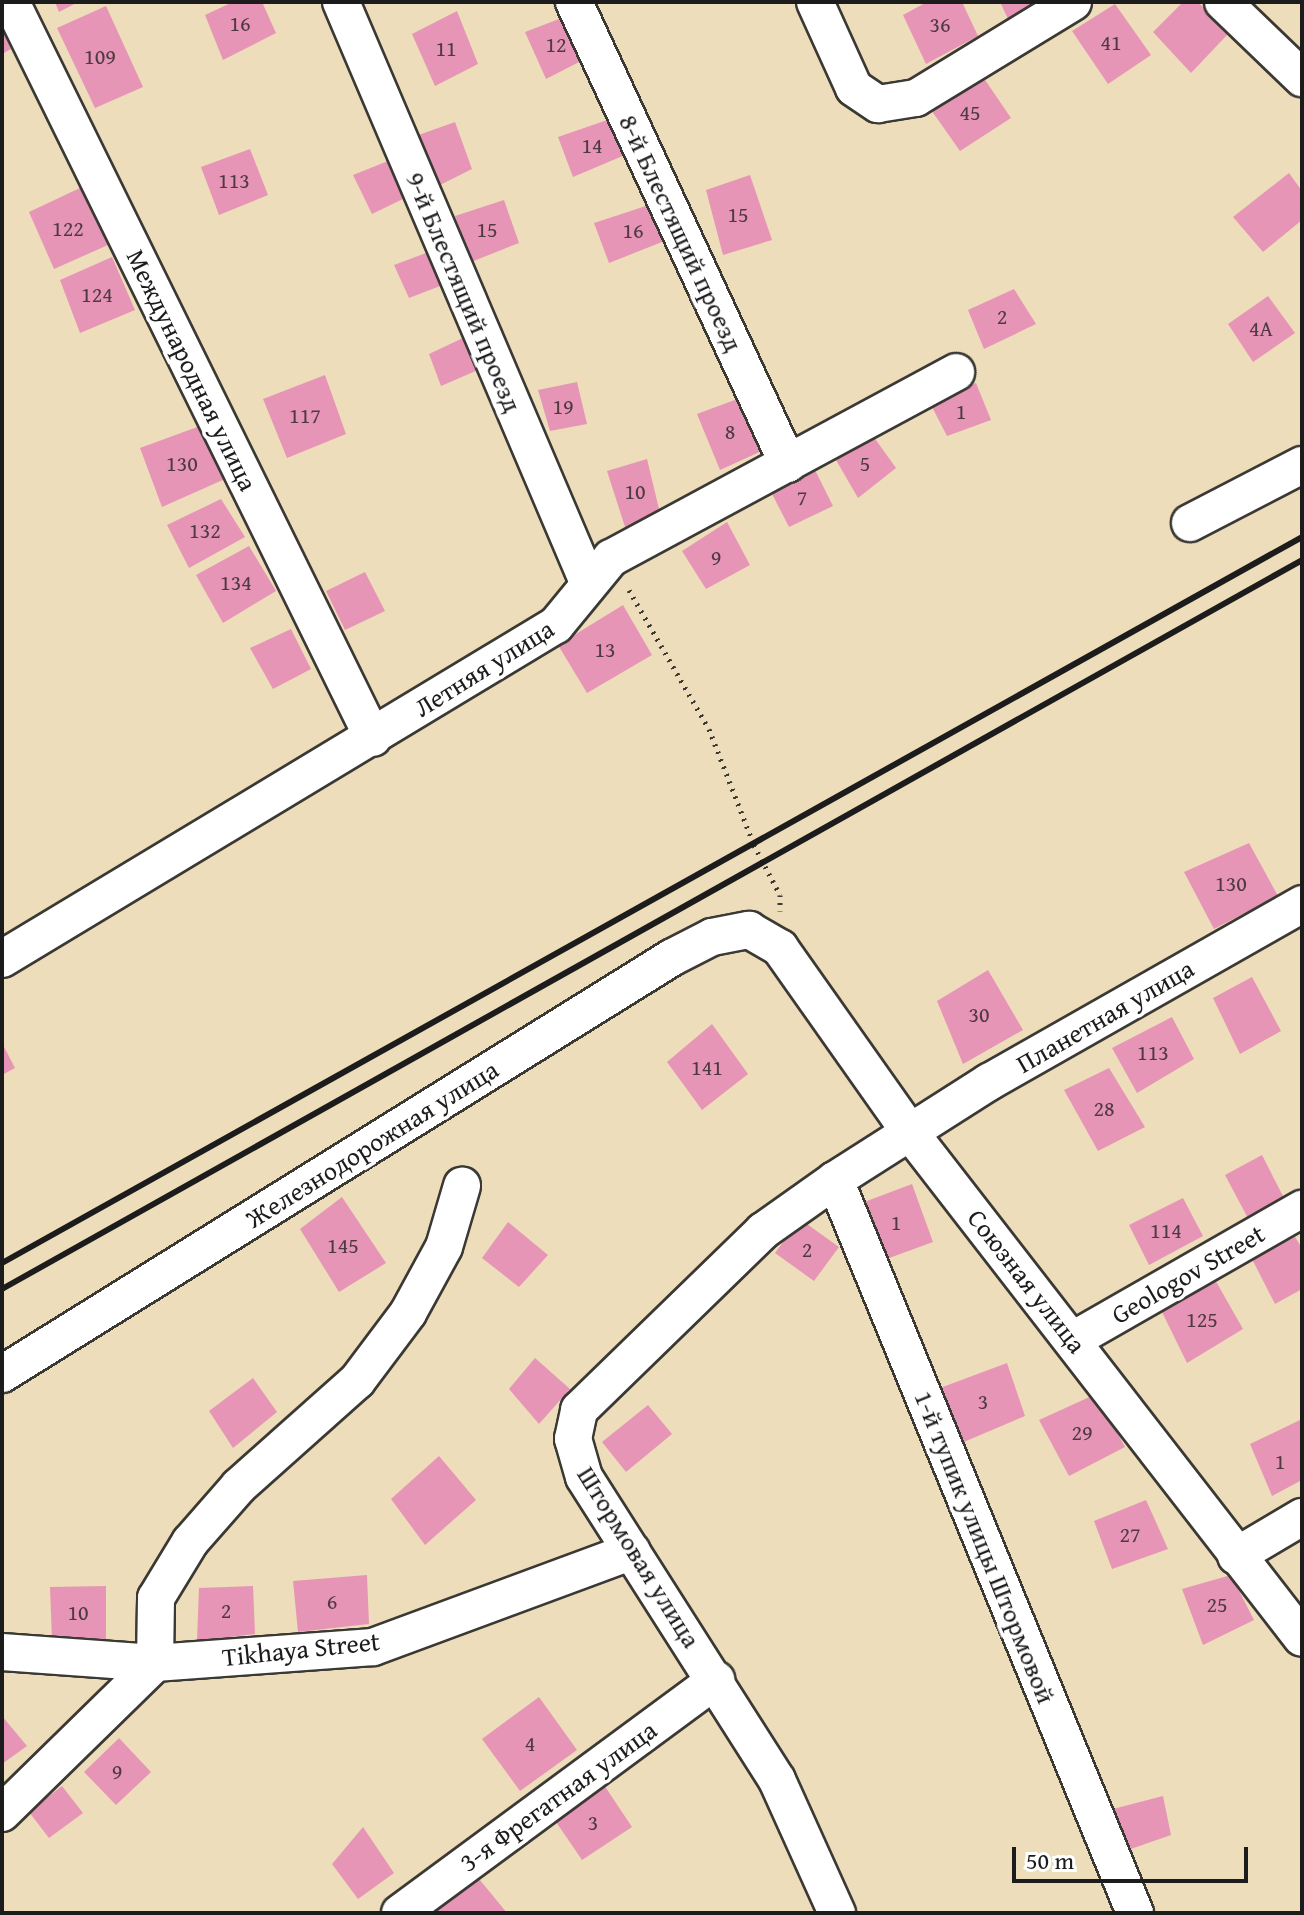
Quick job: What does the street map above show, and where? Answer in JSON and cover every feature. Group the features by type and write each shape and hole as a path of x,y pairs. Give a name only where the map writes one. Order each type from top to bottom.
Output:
{"street":[{"name":"Международная улица","path":"11,2 373,738"},
{"name":"9-й Блестящий проезд","path":"341,2 599,570"},
{"name":"8-й Блестящий проезд","path":"574,2 788,464"},
{"path":"815,2 854,88 878,104 916,98 1073,2"},
{"path":"1223,2 1302,78"},
{"name":"Летняя улица","path":"2,959 556,625 575,605 599,570 956,372"},
{"path":"1190,523 1302,465"},
{"name":"Планетная улица","path":"912,1135 989,1082 1302,904"},
{"name":"Союзная улица","path":"749,930 780,948 912,1135 1302,1638"},
{"name":"Железнодорожная улица","path":"2,1374 671,958 712,937 749,930"},
{"name":"Штормовая улица","path":"837,1913 777,1780 584,1477 573,1439 579,1410 763,1231 835,1180 912,1135"},
{"name":"1-й тупик улицы Штормовой","path":"835,1180 1135,1913"},
{"path":"2,1813 155,1663 156,1598 190,1542 239,1486 357,1381 408,1313 444,1247 462,1186"},
{"name":"Geologov Street","path":"1073,1340 1302,1209"},
{"path":"1236,1556 1302,1517"},
{"name":"Tikhaya Street","path":"2,1652 155,1663 373,1647 632,1551"},
{"name":"3-я Фрегатная улица","path":"400,1913 716,1680"}],"path":[{"path":"599,570 717,746 748,831 780,895 780,948"}],"building":[{"path":"55,2 78,2 59,12"},
{"path":"233,2 262,2 276,33 223,60 205,15"},
{"path":"927,2 962,2 978,36 926,64 903,15"},
{"path":"1000,2 1039,2 1009,21"},
{"path":"1183,2 1198,2 1228,34 1191,73 1153,32"},
{"path":"1115,4 1151,55 1108,84 1072,31"},
{"path":"106,6 143,87 95,108 57,28"},
{"path":"457,11 478,64 435,86 412,34"},
{"path":"567,16 587,58 546,79 525,32"},
{"path":"2,27 11,49 2,54"},
{"path":"981,74 1011,118 960,151 929,107"},
{"path":"613,118 625,155 573,177 558,137"},
{"path":"455,122 472,169 434,188 413,137"},
{"path":"250,149 268,195 219,215 201,167"},
{"path":"388,161 407,197 372,214 353,175"},
{"path":"1289,173 1302,191 1302,220 1263,252 1233,217"},
{"path":"750,175 772,240 723,255 706,190"},
{"path":"82,187 108,245 54,269 29,212"},
{"path":"504,200 519,243 471,262 455,216"},
{"path":"658,202 672,238 609,263 594,223"},
{"path":"434,250 448,283 409,298 394,265"},
{"path":"112,257 135,310 80,333 60,280"},
{"path":"1014,289 1036,324 984,349 968,310"},
{"path":"1268,296 1295,333 1253,362 1228,324"},
{"path":"465,337 478,370 441,386 429,354"},
{"path":"325,375 346,434 287,458 263,399"},
{"path":"577,382 587,424 550,431 538,390"},
{"path":"976,383 991,420 947,436 930,403"},
{"path":"740,398 764,450 720,470 697,414"},
{"path":"200,426 225,479 162,507 140,448"},
{"path":"873,436 896,468 858,498 836,460"},
{"path":"647,459 660,513 626,530 607,471"},
{"path":"815,470 833,506 789,527 770,490"},
{"path":"221,499 245,537 189,568 167,525"},
{"path":"727,522 750,565 706,589 682,551"},
{"path":"249,546 276,591 223,623 196,575"},
{"path":"365,572 385,611 345,630 326,591"},
{"path":"623,605 652,655 587,693 558,645"},
{"path":"291,629 311,669 273,689 250,648"},
{"path":"1249,843 1278,896 1214,929 1184,872"},
{"path":"988,970 1023,1030 963,1064 937,1001"},
{"path":"1252,977 1281,1031 1240,1054 1213,998"},
{"path":"1172,1017 1194,1059 1137,1093 1112,1048"},
{"path":"712,1024 748,1074 702,1110 667,1062"},
{"path":"2,1043 15,1068 2,1075"},
{"path":"1109,1068 1145,1127 1098,1151 1064,1090"},
{"path":"1262,1155 1286,1202 1251,1224 1225,1175"},
{"path":"912,1184 933,1242 881,1261 859,1204"},
{"path":"342,1197 386,1263 339,1292 300,1229"},
{"path":"1183,1198 1203,1236 1149,1265 1129,1225"},
{"path":"800,1219 839,1247 814,1281 775,1253"},
{"path":"508,1222 548,1255 519,1287 482,1258"},
{"path":"1295,1237 1302,1248 1302,1289 1275,1304 1252,1259"},
{"path":"1214,1278 1243,1329 1187,1363 1161,1310"},
{"path":"535,1358 570,1389 539,1424 509,1389"},
{"path":"1007,1363 1025,1416 959,1444 940,1388"},
{"path":"253,1378 277,1412 233,1448 209,1411"},
{"path":"1096,1394 1125,1447 1069,1476 1039,1420"},
{"path":"648,1405 672,1434 626,1472 602,1442"},
{"path":"1300,1420 1302,1480 1272,1496 1250,1444"},
{"path":"439,1456 476,1500 425,1545 391,1499"},
{"path":"1146,1500 1168,1549 1112,1569 1094,1521"},
{"path":"367,1575 369,1624 298,1632 293,1581"},
{"path":"1231,1575 1254,1620 1203,1645 1182,1589"},
{"path":"106,1586 106,1642 52,1640 50,1587"},
{"path":"253,1586 255,1634 197,1641 199,1588"},
{"path":"539,1697 577,1750 520,1791 482,1739"},
{"path":"2,1716 27,1746 2,1764"},
{"path":"119,1738 151,1772 116,1805 84,1772"},
{"path":"604,1785 632,1827 582,1860 554,1819"},
{"path":"62,1786 83,1813 49,1838 29,1812"},
{"path":"1163,1796 1171,1835 1125,1851 1113,1809"},
{"path":"363,1827 394,1873 358,1899 332,1864"},
{"path":"475,1874 507,1913 422,1913"}],"railway":[{"path":"2,1263 1302,537"},
{"path":"2,1289 1302,560"}]}
